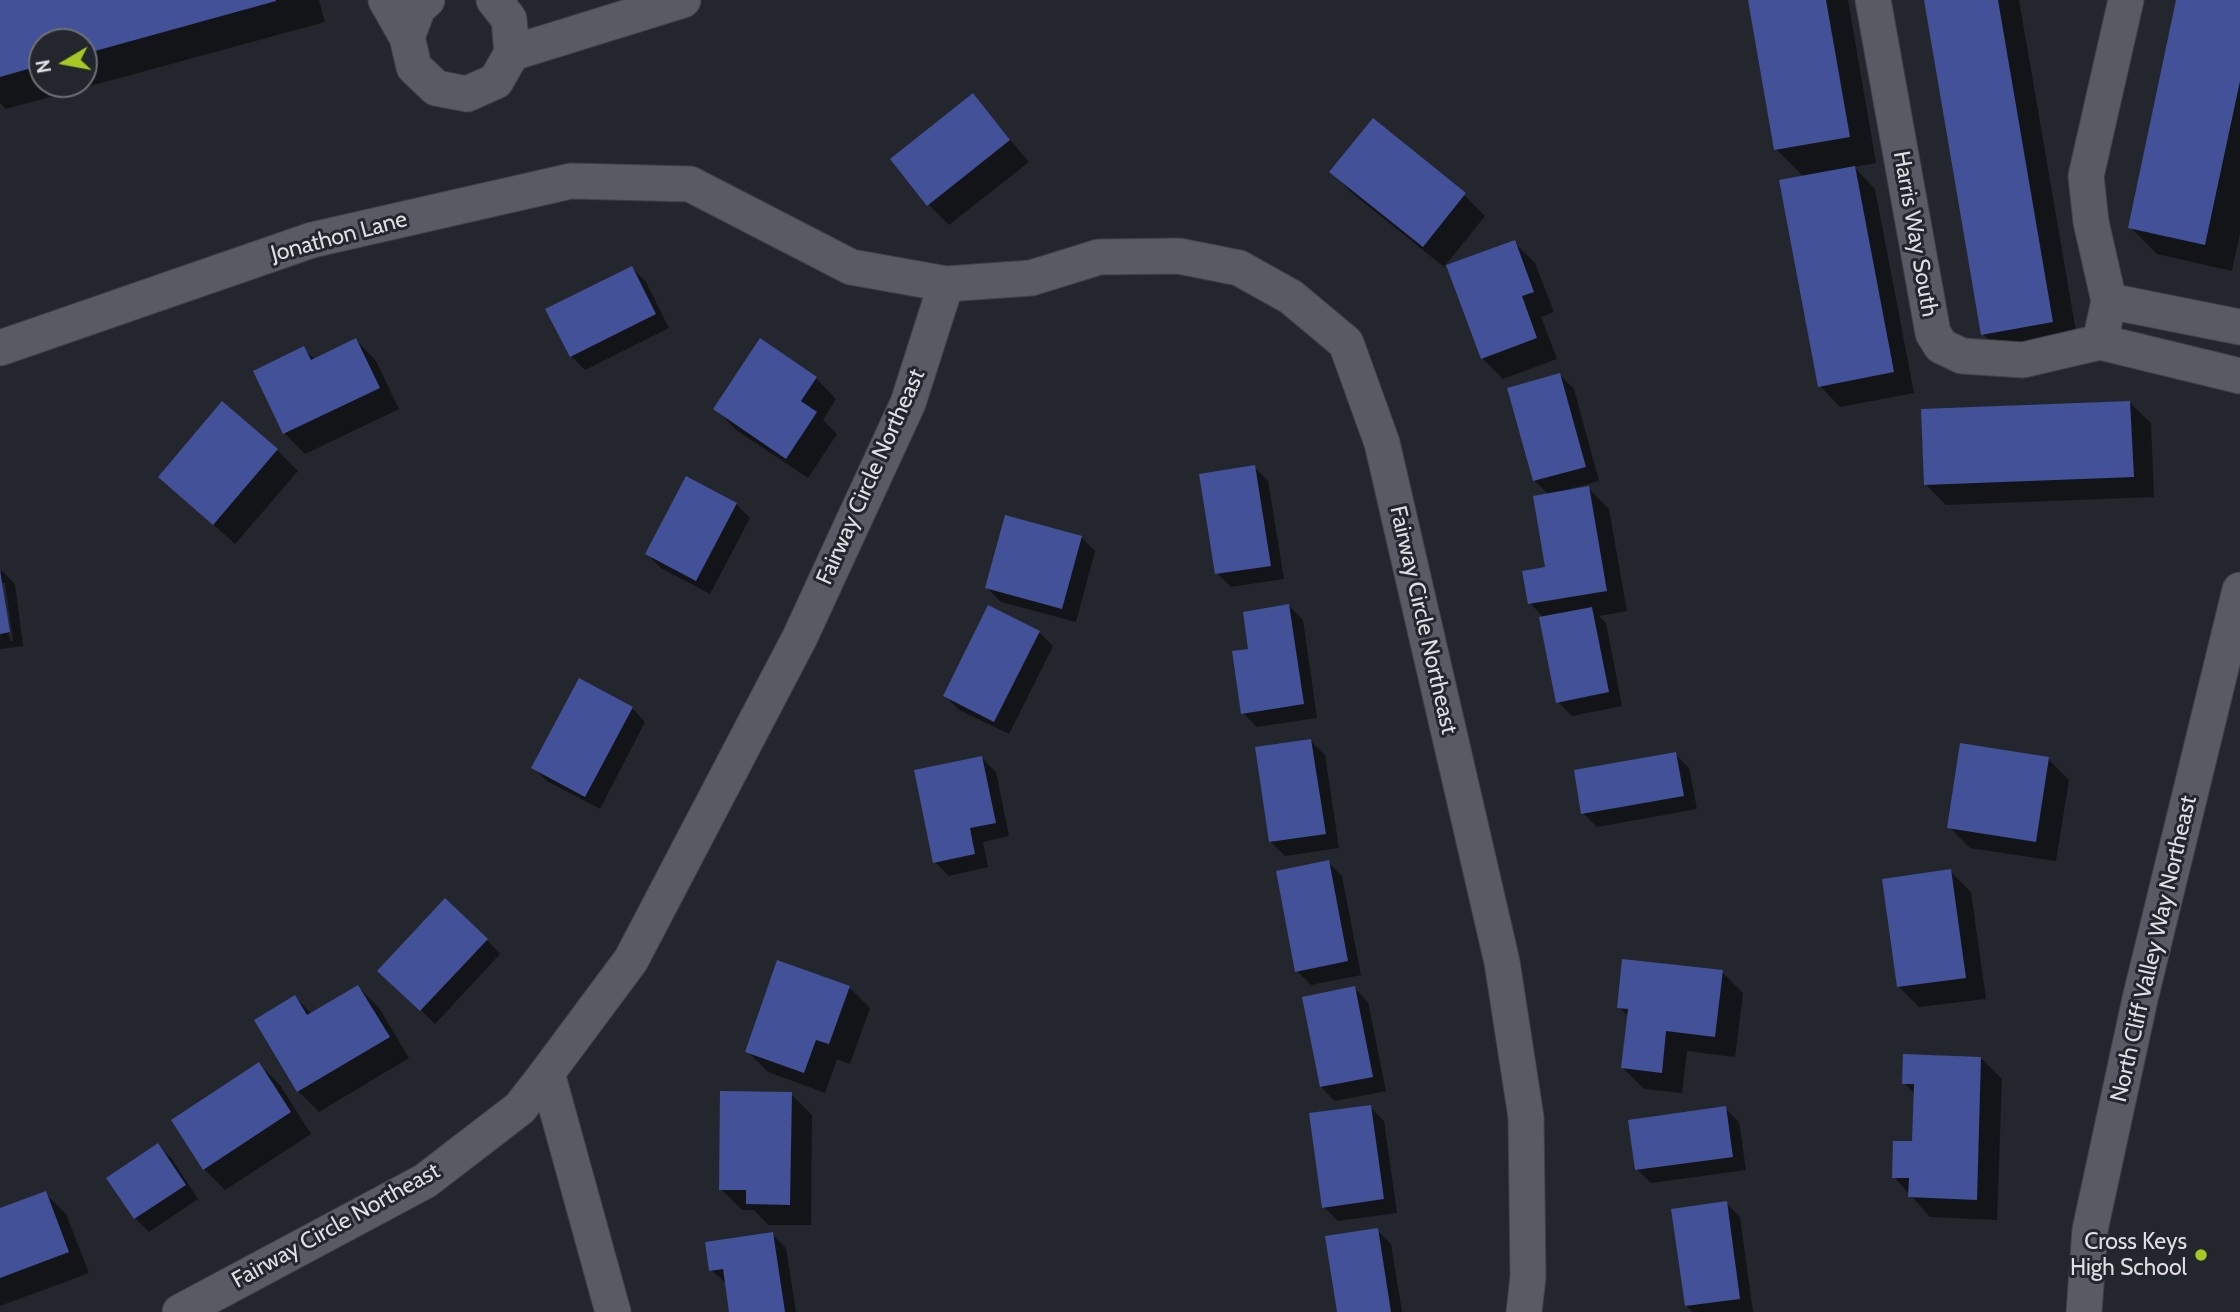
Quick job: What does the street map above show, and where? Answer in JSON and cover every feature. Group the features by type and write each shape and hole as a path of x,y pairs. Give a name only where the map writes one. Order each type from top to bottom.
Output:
{"street":[{"path":"386,0 407,37"},
{"path":"427,0 418,8 407,37 408,52 423,79 451,93 467,94 483,89 506,68 512,53 509,19 494,0"},
{"path":"512,53 683,0"},
{"name":"Harris Way South","path":"1872,0 1933,333 1941,346 1962,356 2023,360 2100,342 2240,376"},
{"path":"2100,342 2109,301 2091,222 2086,176 2126,0"},
{"name":"Jonathon Lane","path":"0,348 312,240 571,181 690,184 851,267 946,284"},
{"name":"Fairway Circle Northeast","path":"180,1312 425,1181 520,1108 547,1073 631,960 800,637 908,403 946,284 1031,278 1099,257 1179,256 1239,268 1291,298 1346,343 1382,443 1502,962 1526,1117 1528,1277 1524,1312"},
{"path":"2109,301 2240,327"},
{"name":"North Cliff Valley Way Northeast","path":"2084,1312 2090,1230 2098,1189 2140,999 2240,590"},
{"path":"547,1073 613,1312"}],"building":[{"path":"0,0 276,0 98,50 98,28 28,28 28,69 0,77"},
{"path":"1748,0 1826,0 1850,137 1774,150"},
{"path":"1924,0 1998,0 2053,322 1981,335"},
{"path":"2176,0 2240,0 2240,81 2205,245 2128,228"},
{"path":"973,93 1010,140 927,206 890,159"},
{"path":"1373,118 1466,193 1423,247 1329,172"},
{"path":"1855,166 1894,372 1818,387 1779,180"},
{"path":"1515,240 1534,292 1522,296 1537,338 1481,359 1446,265"},
{"path":"632,266 656,314 570,357 545,309"},
{"path":"356,338 380,388 283,434 253,371 304,346 311,360"},
{"path":"760,338 817,377 801,401 817,412 786,459 713,409"},
{"path":"1560,373 1586,467 1533,481 1507,388"},
{"path":"222,401 278,449 213,525 158,477"},
{"path":"2130,401 2134,477 1924,485 1921,409"},
{"path":"1255,465 1271,566 1215,574 1199,474"},
{"path":"686,476 737,503 696,581 645,554"},
{"path":"1589,486 1607,591 1528,604 1522,571 1545,567 1533,496"},
{"path":"1005,515 1082,536 1062,609 985,588"},
{"path":"0,570 10,632 0,634"},
{"path":"1289,604 1304,704 1241,714 1232,651 1248,649 1243,612"},
{"path":"988,605 1040,631 994,722 943,696"},
{"path":"1592,607 1609,692 1556,703 1539,617"},
{"path":"579,678 633,707 585,797 531,768"},
{"path":"1311,739 1326,834 1269,842 1255,747"},
{"path":"1960,743 2049,757 2036,842 1947,828"},
{"path":"1676,752 1684,796 1581,814 1574,770"},
{"path":"982,756 996,823 970,828 975,854 933,863 914,770"},
{"path":"1329,860 1348,961 1295,972 1276,871"},
{"path":"1951,869 1966,978 1897,987 1882,879"},
{"path":"445,898 488,939 420,1011 377,971"},
{"path":"1622,959 1723,970 1715,1037 1666,1031 1662,1073 1621,1068 1628,1009 1617,1008"},
{"path":"777,960 850,986 829,1044 816,1040 804,1073 745,1052"},
{"path":"358,985 390,1037 297,1092 254,1020 295,995 307,1015"},
{"path":"1355,986 1373,1077 1320,1087 1302,997"},
{"path":"1903,1054 1981,1057 1977,1200 1908,1197 1909,1178 1892,1178 1893,1141 1912,1141 1914,1084 1902,1084"},
{"path":"259,1062 291,1112 203,1170 171,1120"},
{"path":"720,1091 792,1092 790,1205 746,1204 746,1190 719,1190"},
{"path":"1371,1105 1384,1199 1322,1208 1309,1113"},
{"path":"1726,1106 1733,1157 1635,1170 1628,1120"},
{"path":"158,1143 186,1185 134,1219 106,1178"},
{"path":"46,1191 69,1252 0,1278 0,1208"},
{"path":"1727,1201 1740,1299 1685,1306 1671,1209"},
{"path":"1378,1228 1391,1312 1337,1312 1325,1236"},
{"path":"773,1232 785,1312 729,1312 723,1269 709,1271 705,1242"}],"place":[{"name":"Cross Keys High School","path":"2201,1255"}]}
